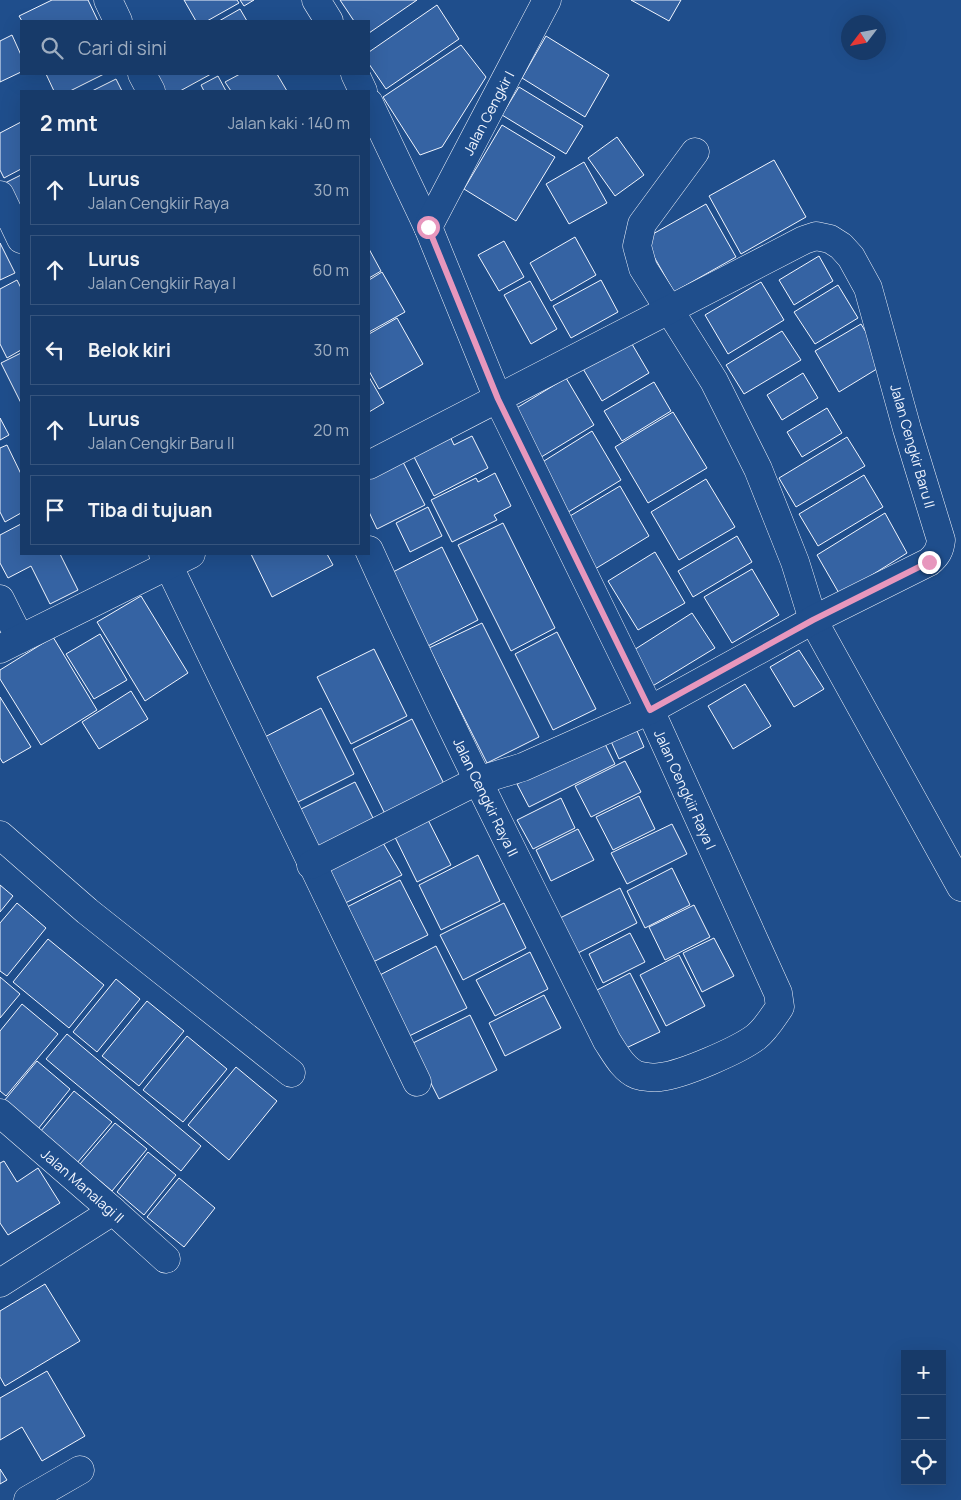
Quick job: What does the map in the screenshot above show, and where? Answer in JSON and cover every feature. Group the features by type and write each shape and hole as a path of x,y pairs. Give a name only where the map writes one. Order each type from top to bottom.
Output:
{"street":[{"path":"108,0 118,20"},
{"path":"316,0 327,20"},
{"name":"Jalan Cengkir I","path":"428,227 547,0"},
{"path":"142,75 150,90"},
{"path":"355,75 362,90"},
{"name":"Jalan Cengkiir Raya I","path":"370,105 428,227 498,399 650,710 778,993"},
{"path":"695,152 642,224 637,246 643,268 714,380 758,469 795,562 813,620 961,887"},
{"path":"0,195 20,237"},
{"name":"Jalan Cengkir Baru II","path":"311,865 477,781 523,767 650,710 813,620 929,562 937,555 941,540 906,429 868,288 851,257 841,246 816,236 804,240 669,311"},
{"path":"370,464 669,311"},
{"name":"Jalan Cengkir Raya II","path":"370,552 477,781 607,1041 623,1064 638,1075 659,1078 680,1073 727,1052 755,1037 765,1027 780,1007 778,993"},
{"path":"0,599 10,644 174,558 311,865 417,1082"},
{"path":"0,835 87,911 291,1073"},
{"name":"Jalan Manalagi II","path":"0,1113 166,1259"},
{"path":"0,1283 113,1211"},
{"path":"28,1500 80,1470"}],"building":[{"path":"52,0 88,0 98,20 21,20 19,16"},
{"path":"184,0 237,0 239,3 209,20 195,20"},
{"path":"240,0 254,0 244,6"},
{"path":"340,0 417,0 370,32 370,20 353,20"},
{"path":"631,0 681,0 669,21"},
{"path":"437,5 459,39 386,89 370,65 370,51"},
{"path":"240,9 246,20 221,20"},
{"path":"12,35 20,53 20,72 0,82 0,41"},
{"path":"546,36 609,75 585,117 522,78"},
{"path":"461,45 486,77 442,147 420,155 383,97"},
{"path":"46,75 102,75 72,90 54,90"},
{"path":"155,75 209,75 182,90 163,90"},
{"path":"238,75 278,75 286,90 230,90 225,82"},
{"path":"218,76 225,90 204,90 201,85"},
{"path":"116,79 122,90 94,90"},
{"path":"519,87 583,126 566,154 502,115"},
{"path":"20,123 20,170 4,178 0,170 0,133"},
{"path":"502,125 555,157 516,221 464,189"},
{"path":"617,137 644,175 615,196 588,158"},
{"path":"774,160 806,217 741,254 709,196"},
{"path":"584,162 607,203 569,224 546,184"},
{"path":"20,176 20,217 3,184"},
{"path":"706,204 736,257 674,292 644,239"},
{"path":"575,237 596,275 551,301 530,263"},
{"path":"504,241 524,277 499,291 478,255"},
{"path":"0,243 15,273 0,280"},
{"path":"370,251 381,271 370,277"},
{"path":"819,256 833,281 794,305 779,280"},
{"path":"382,272 405,312 370,331 370,279"},
{"path":"17,280 20,286 20,351 7,358 0,344 0,289"},
{"path":"601,280 618,312 571,338 553,306"},
{"path":"530,281 557,329 531,344 504,295"},
{"path":"761,282 784,320 728,354 705,315"},
{"path":"838,285 858,318 815,344 794,312"},
{"path":"397,318 423,364 379,389 370,373 370,333"},
{"path":"861,324 885,364 839,392 815,351"},
{"path":"782,331 801,360 744,394 726,365"},
{"path":"629,339 649,373 602,401 582,367"},
{"path":"20,354 20,401 1,363"},
{"path":"803,373 818,398 782,420 767,395"},
{"path":"566,378 594,425 538,459 510,412"},
{"path":"370,379 384,403 370,411"},
{"path":"654,382 671,411 622,441 604,411"},
{"path":"827,408 842,433 802,457 787,432"},
{"path":"673,412 707,468 648,503 615,447"},
{"path":"0,418 9,435 0,440"},
{"path":"592,431 621,480 565,514 536,466"},
{"path":"448,432 454,445 472,436 488,468 434,496 411,451"},
{"path":"847,437 865,466 796,507 779,478"},
{"path":"7,445 20,472 20,514 5,522 0,512 0,448"},
{"path":"402,460 425,505 377,529 370,514 370,476"},
{"path":"495,473 511,506 494,515 497,520 452,542 431,500 476,478 478,482"},
{"path":"864,475 883,507 818,546 799,514"},
{"path":"706,479 735,527 679,560 651,512"},
{"path":"620,486 649,536 595,569 565,519"},
{"path":"428,507 442,536 410,552 396,523"},
{"path":"885,513 907,553 840,595 817,555"},
{"path":"503,523 555,628 511,651 458,545"},
{"path":"20,525 20,555 60,555 78,590 50,604 31,566 8,578 0,563 0,535"},
{"path":"737,536 752,562 693,597 678,571"},
{"path":"442,547 478,620 428,646 391,573"},
{"path":"655,552 685,603 638,630 608,581"},
{"path":"251,555 328,555 333,565 272,597"},
{"path":"752,569 779,615 732,643 704,597"},
{"path":"141,596 188,673 145,701 97,622"},
{"path":"692,613 715,648 646,690 626,655"},
{"path":"482,623 539,737 487,763 429,648"},
{"path":"557,632 596,709 553,730 515,654"},
{"path":"100,634 127,680 94,699 66,654"},
{"path":"53,637 97,710 41,745 0,679 0,670"},
{"path":"374,649 407,716 351,744 317,677"},
{"path":"799,650 824,689 794,707 770,667"},
{"path":"745,684 771,726 733,749 708,706"},
{"path":"131,691 148,719 99,749 82,722"},
{"path":"0,697 31,747 3,763 0,758"},
{"path":"321,708 354,774 292,805 259,740"},
{"path":"412,719 448,792 389,822 353,749"},
{"path":"634,724 644,747 619,759 609,737"},
{"path":"603,740 615,764 529,807 517,784"},
{"path":"625,761 641,792 591,817 575,786"},
{"path":"355,782 375,822 311,855 291,814"},
{"path":"639,796 655,829 613,850 596,817"},
{"path":"561,798 575,828 533,849 517,820"},
{"path":"425,814 451,865 417,882 392,831"},
{"path":"672,824 687,854 627,884 611,853"},
{"path":"578,829 594,860 551,881 536,850"},
{"path":"379,836 402,875 335,908 316,869"},
{"path":"478,855 500,901 441,930 419,885"},
{"path":"672,868 690,905 645,928 627,891"},
{"path":"400,880 428,935 371,963 343,909"},
{"path":"0,885 13,896 0,912"},
{"path":"620,888 637,923 576,954 558,919"},
{"path":"17,903 46,928 7,976 0,971 0,923"},
{"path":"504,903 526,948 463,980 440,935"},
{"path":"694,905 710,937 665,960 649,927"},
{"path":"630,933 645,962 603,983 589,954"},
{"path":"714,938 734,976 702,992 683,953"},
{"path":"48,939 104,985 69,1028 13,982"},
{"path":"436,946 467,1008 405,1038 374,978"},
{"path":"530,952 548,989 495,1016 476,980"},
{"path":"679,955 705,1006 666,1026 640,975"},
{"path":"630,973 660,1032 624,1049 595,991"},
{"path":"0,977 20,994 0,1018"},
{"path":"116,979 140,999 97,1052 73,1032"},
{"path":"544,995 561,1028 505,1056 489,1023"},
{"path":"147,1001 184,1031 139,1086 102,1056"},
{"path":"22,1004 58,1034 6,1096 0,1091 0,1031"},
{"path":"470,1015 497,1070 439,1099 411,1044"},
{"path":"67,1034 201,1146 181,1171 46,1059"},
{"path":"187,1036 227,1069 183,1122 143,1090"},
{"path":"37,1061 70,1089 38,1129 4,1101"},
{"path":"236,1067 277,1101 229,1160 188,1125"},
{"path":"74,1091 112,1122 77,1163 40,1132"},
{"path":"115,1123 147,1149 112,1191 80,1164"},
{"path":"148,1152 176,1175 144,1215 117,1192"},
{"path":"4,1161 17,1182 38,1168 60,1203 8,1235 0,1223 0,1163"},
{"path":"179,1178 215,1208 184,1247 147,1217"},
{"path":"45,1284 80,1341 5,1386 0,1377 0,1311"},
{"path":"47,1371 85,1436 42,1461 22,1427 0,1440 0,1398"},
{"path":"0,1469 7,1480 0,1484"}],"route":[{"path":"428,227 498,399 650,710 813,620 929,562"}]}
